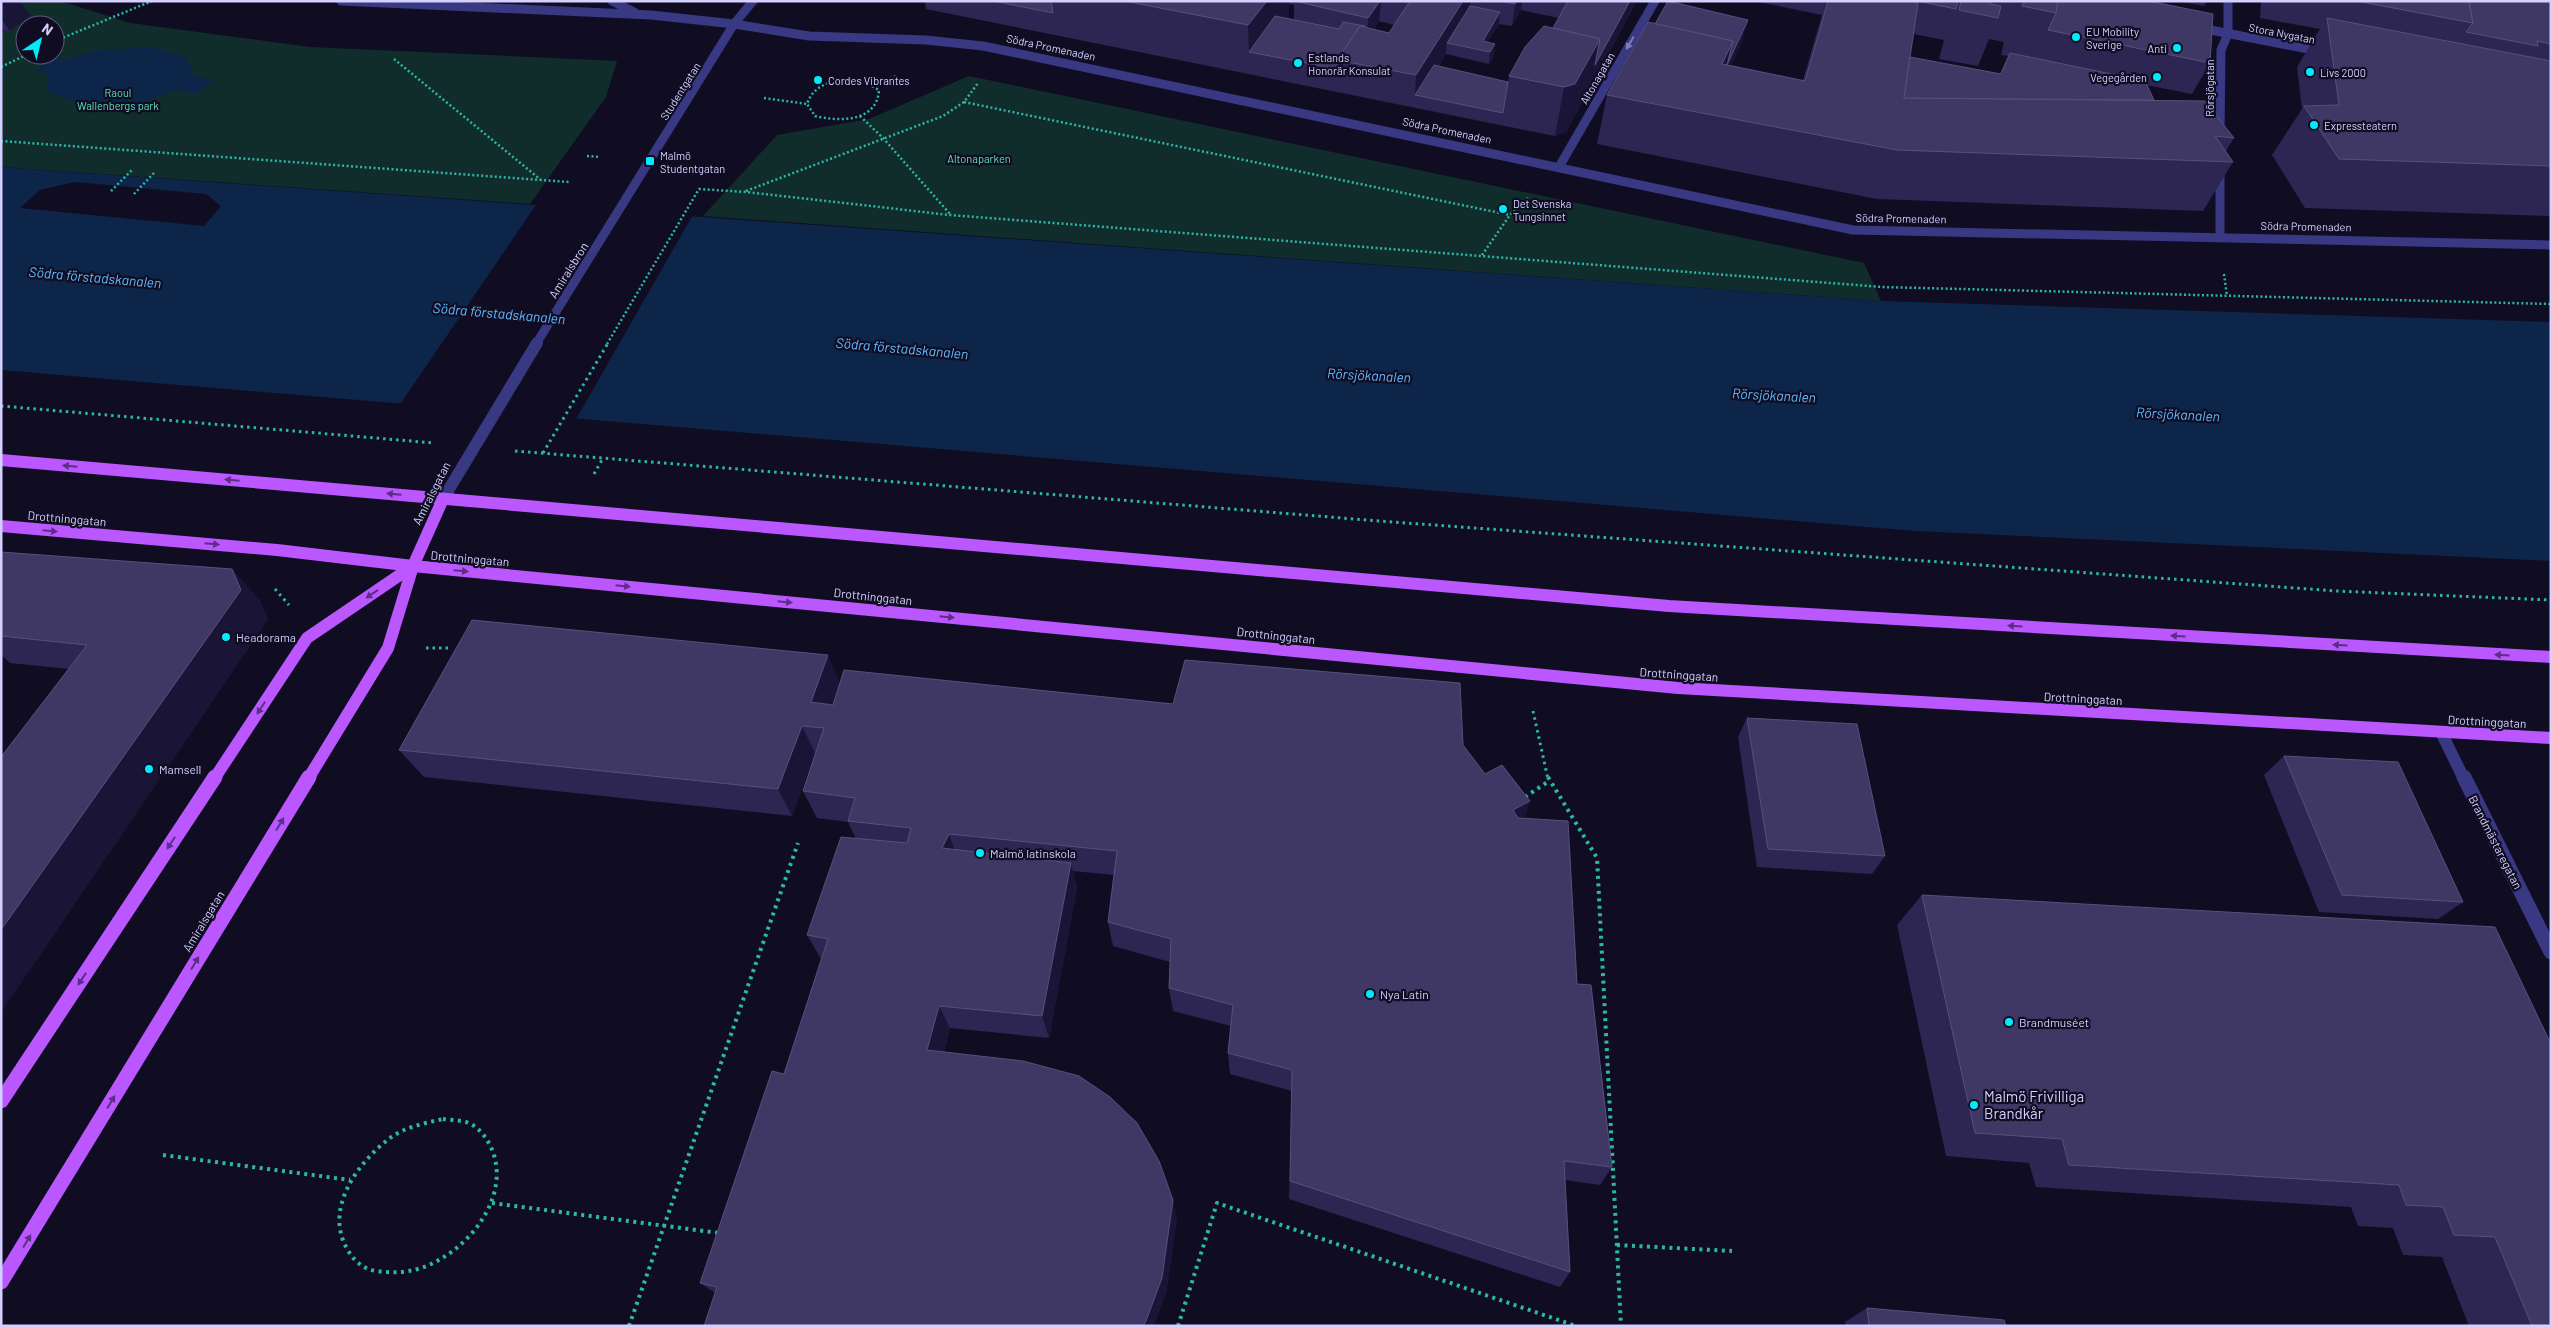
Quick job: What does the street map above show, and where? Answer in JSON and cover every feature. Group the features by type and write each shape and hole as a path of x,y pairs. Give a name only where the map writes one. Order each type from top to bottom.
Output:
{"main road":[{"path":"1,460 1670,606 2551,657"},
{"name":"Amiralsgatan","path":"1,1282 388,648 413,566 443,499"},
{"name":"Drottninggatan","path":"1,526 277,550 413,566 1678,688 2551,738"},
{"path":"1,1101 307,638 413,566"}],"street":[{"name":"Södra Promenaden","path":"342,1 638,14 734,24 809,36 926,40 984,46 1853,230 2220,236 2551,245"},
{"path":"419,5 442,1"},
{"path":"612,1 638,14"},
{"name":"Studentgatan","path":"629,195 734,24 753,1"},
{"name":"Altonagatan","path":"1560,167 1655,1"},
{"name":"Rörsjögatan","path":"2220,236 2221,50 2228,34 2228,1"},
{"name":"Stora Nygatan","path":"2181,24 2336,54"},
{"name":"Amiralsbron","path":"479,436 629,195"},
{"name":"Amiralsgatan","path":"443,499 479,436"},
{"name":"Brandmästaregatan","path":"2441,732 2551,952"}],"path":[{"path":"65,36 94,22 152,1"},
{"path":"746,192 943,116 964,102 979,83 960,77 984,46"},
{"path":"394,59 541,180"},
{"path":"1,67 15,60"},
{"path":"764,98 807,104 815,116 836,121 860,116 870,111 877,104 880,97 879,90 873,85 860,80 842,79 821,86 813,91 807,104"},
{"path":"964,102 1510,215"},
{"path":"860,116 883,138 950,215"},
{"path":"1,140 569,182"},
{"path":"587,156 600,157"},
{"path":"1482,256 1510,215 1560,167"},
{"path":"111,191 132,170"},
{"path":"134,194 154,174"},
{"path":"544,453 699,189 746,192 950,215 1882,286 2551,304"},
{"path":"1,406 544,453 1399,523 2326,590 2551,600"},
{"path":"268,588 275,589 292,609"},
{"path":"1533,705 1532,717 1549,781 1597,858 1621,1326"},
{"path":"1516,803 1549,781"},
{"path":"629,1326 798,843"},
{"path":"443,1119 467,1122 484,1135 496,1153 499,1176 492,1203 477,1227 457,1249 433,1265 406,1273 381,1274 360,1266 346,1250 339,1230 340,1206 350,1180 369,1156 392,1136 417,1124 443,1119"},
{"path":"163,1155 350,1180"},
{"path":"492,1203 726,1234"},
{"path":"1178,1326 1217,1203 1576,1326"},
{"path":"1617,1245 1732,1251"}],"green space":[{"name":"Raoul Wallenbergs park","path":"1,1 60,1 130,23 310,47 617,61 606,97 530,204 1,167"},
{"name":"Altonaparken","path":"969,76 1864,263 1881,301 703,216 777,135 869,119"}],"water":[{"path":"150,47 187,58 194,77 213,80 197,94 177,90 136,104 84,106 48,92 47,73 35,71 42,65 65,65 65,59 69,60 91,51"},
{"path":"1,167 1881,301 2551,322 2551,561 1915,531 1,370"}],"pier":[{"path":"75,182 206,194 221,206 204,226 20,208 40,190"},
{"path":"538,202 694,213 575,421 399,406"}],"building":[{"path":"993,1 1051,1 1053,13"},
{"path":"1124,1 1267,1 1248,25"},
{"path":"1294,1 1380,1 1368,18"},
{"path":"1410,1 1463,1 1416,75 1337,60 1360,26 1389,33"},
{"path":"1500,1 1517,1 1515,4"},
{"path":"1568,1 1630,1 1595,65 1600,39 1553,28"},
{"path":"1668,1 1748,20 1727,65 1733,41 1655,24"},
{"path":"1828,1 1910,1 1918,3 1904,98 2205,101 2234,138 2215,136 2233,162 1897,150 1607,95 1648,22 1733,41 1722,64 1805,81"},
{"path":"1917,1 1958,1 1956,9"},
{"path":"1961,1 1991,1 1990,4 2001,6 1998,18 1959,10"},
{"path":"2024,1 2058,1 2056,13 2022,6"},
{"path":"2058,1 2148,1 2213,14 2210,63 2048,30 2056,13"},
{"path":"2356,1 2469,1 2473,23"},
{"path":"2469,1 2551,1 2551,44 2537,41 2538,46 2466,32 2473,23"},
{"path":"1470,6 1500,12 1483,41 1495,44 1490,52 1447,43"},
{"path":"1275,16 1339,29 1343,22 1365,26 1360,26 1337,60 1337,69 1249,52"},
{"path":"2327,18 2551,61 2551,166 2339,159 2304,106 2339,105"},
{"path":"1544,26 1600,39 1575,84 1564,87 1509,76 1525,47"},
{"path":"2010,53 2145,81 2154,100 1904,98 1910,57 2001,74"},
{"path":"1434,65 1508,82 1503,113 1415,95"},
{"path":"1,552 232,569 241,590 1,930 1,757 87,645 1,636"},
{"path":"472,620 828,655 811,702 833,705 844,670 1173,704 1185,660 1460,683 1463,745 1485,774 1502,765 1530,801 1513,810 1518,818 1568,821 1577,984 1591,985 1612,1167 1564,1161 1570,1272 1290,1181 1292,1070 1228,1053 1233,1005 1169,988 1171,939 1108,922 1117,851 949,834 942,848 1071,863 1042,1016 939,1006 927,1050 1023,1061 1079,1076 1110,1097 1137,1123 1159,1161 1173,1200 1162,1278 1146,1321 1143,1326 704,1326 717,1287 700,1283 772,1071 784,1074 828,939 807,935 841,837 907,843 911,828 848,821 855,798 803,791 824,728 802,726 778,789 399,750"},
{"path":"1747,718 1857,724 1885,856 1768,849"},
{"path":"2284,756 2398,762 2463,902 2342,895"},
{"path":"1922,895 2495,927 2551,1044 2551,1326 2532,1326 2495,1237 2454,1235 2443,1207 2406,1205 2399,1185 2069,1165 2062,1139 1975,1133"},
{"path":"1867,1308 2004,1320 2006,1326 1869,1326"}],"place":[{"name":"EU Mobility Sverige","path":"2076,37"},
{"name":"Anti","path":"2177,48"},
{"name":"Estlands Honorär Konsulat","path":"1298,63"},
{"name":"Livs 2000","path":"2310,72"},
{"name":"Vegegården","path":"2157,77"},
{"name":"Cordes Vibrantes","path":"818,80"},
{"name":"Expressteatern","path":"2314,125"},
{"name":"Malmö Studentgatan","path":"650,161"},
{"name":"Det Svenska Tungsinnet","path":"1503,209"},
{"name":"Headorama","path":"226,637"},
{"name":"Mamsell","path":"149,769"},
{"name":"Malmö latinskola","path":"980,853"},
{"name":"Nya Latin","path":"1370,994"},
{"name":"Brandmuséet","path":"2009,1022"},
{"name":"Malmö Frivilliga Brandkår","path":"1974,1105"}],"water label":[{"name":"Södra förstadskanalen","path":"95,277"},
{"name":"Södra förstadskanalen","path":"499,313"},
{"name":"Södra förstadskanalen","path":"902,348"},
{"name":"Rörsjökanalen","path":"1369,375"},
{"name":"Rörsjökanalen","path":"1774,395"},
{"name":"Rörsjökanalen","path":"2178,414"}]}
